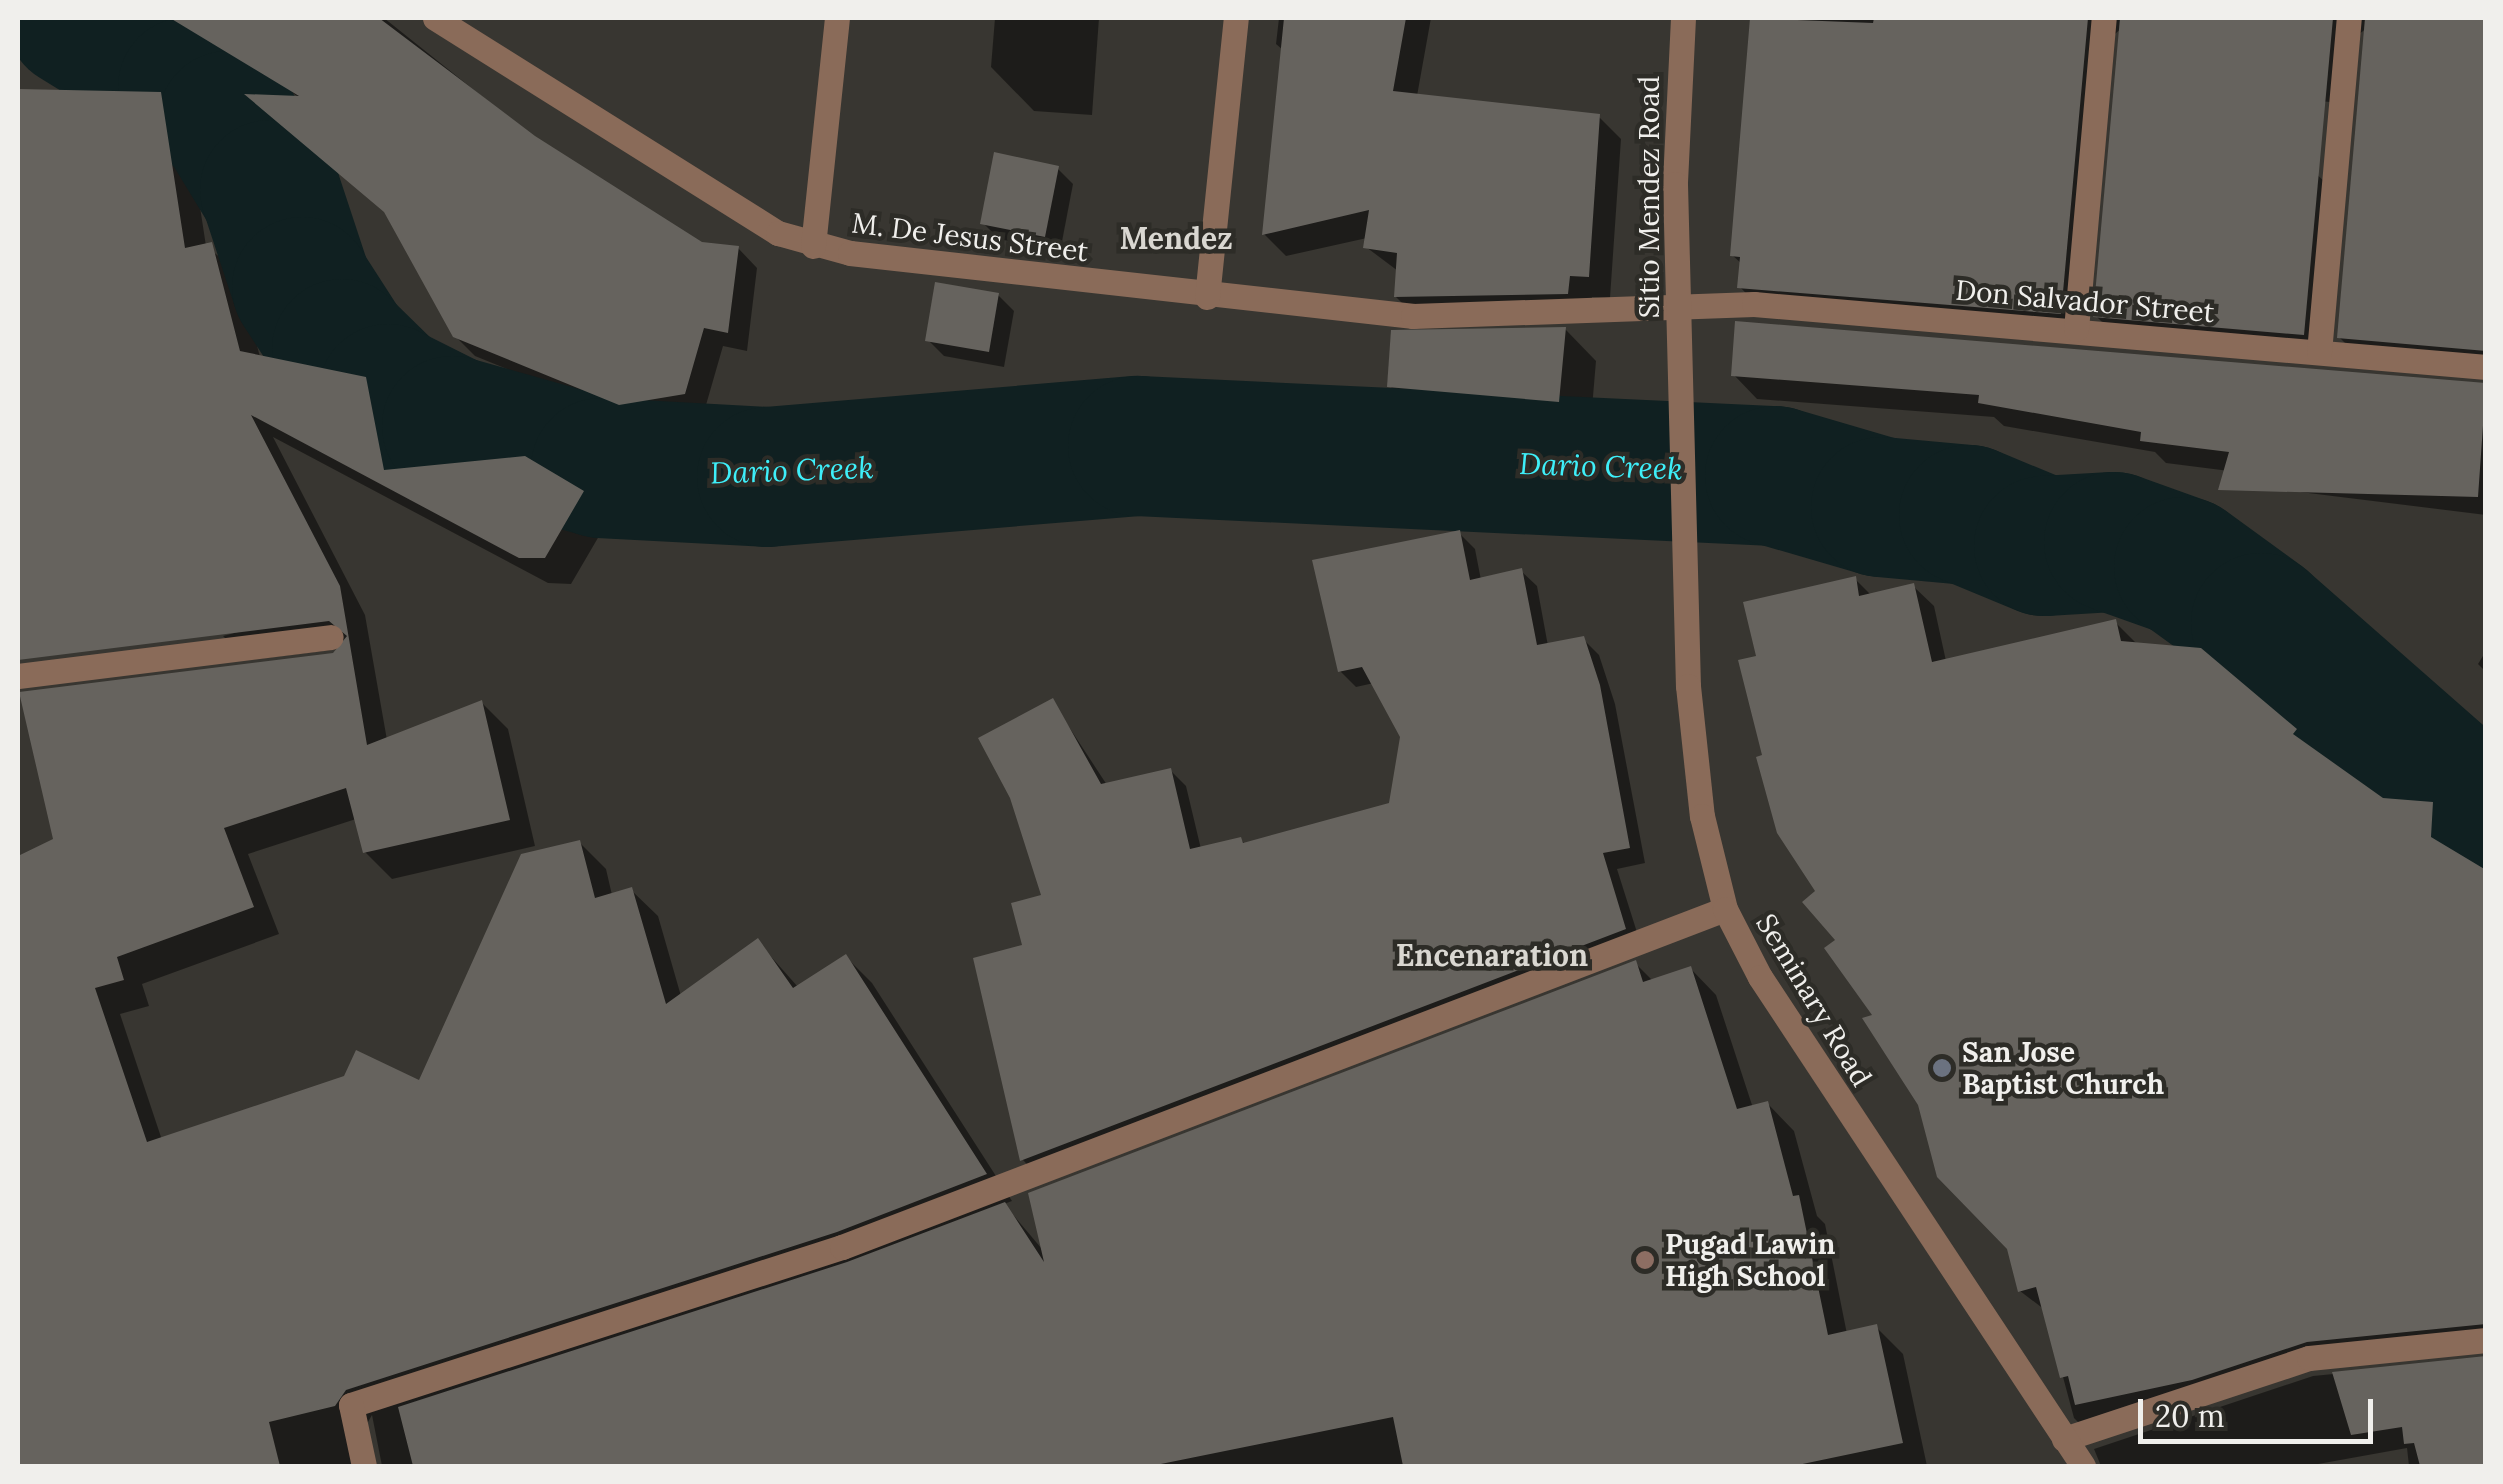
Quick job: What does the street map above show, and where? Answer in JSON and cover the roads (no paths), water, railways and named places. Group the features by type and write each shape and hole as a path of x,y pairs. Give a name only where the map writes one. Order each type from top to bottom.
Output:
{"street":[{"name":"M. De Jesus Street","path":"435,18 778,233 813,246 1207,297 1413,316 1679,307"},
{"path":"813,246 837,18"},
{"path":"1207,297 1236,18"},
{"name":"Sitio Mendez Road","path":"1680,378 1675,184 1683,18"},
{"path":"2076,329 2104,18"},
{"path":"2319,352 2349,18"},
{"name":"Don Salvador Street","path":"1679,307 1754,304 2486,367"},
{"name":"Seminary Road","path":"1680,378 1688,686 1702,816 1725,908 1760,977 2082,1466"},
{"path":"18,676 331,637"},
{"path":"364,1466 351,1406 842,1247 1725,908"},
{"path":"2064,1439 2310,1358 2486,1340"}],"waterway":[{"name":"Dario Creek","path":"76,18 188,87 228,121 270,190 302,287 342,349 388,394 452,426 601,468 767,477 1138,446 1775,476 1881,507 1969,515 2044,546 2114,542 2184,567 2261,623 2486,821"}],"place":[{"name":"San Jose Baptist Church","path":"1942,1068"},
{"name":"Pugad Lawin High School","path":"1645,1260"}],"district":[{"name":"Mendez","path":"1176,238"},
{"name":"Encenaration","path":"1492,955"}]}
